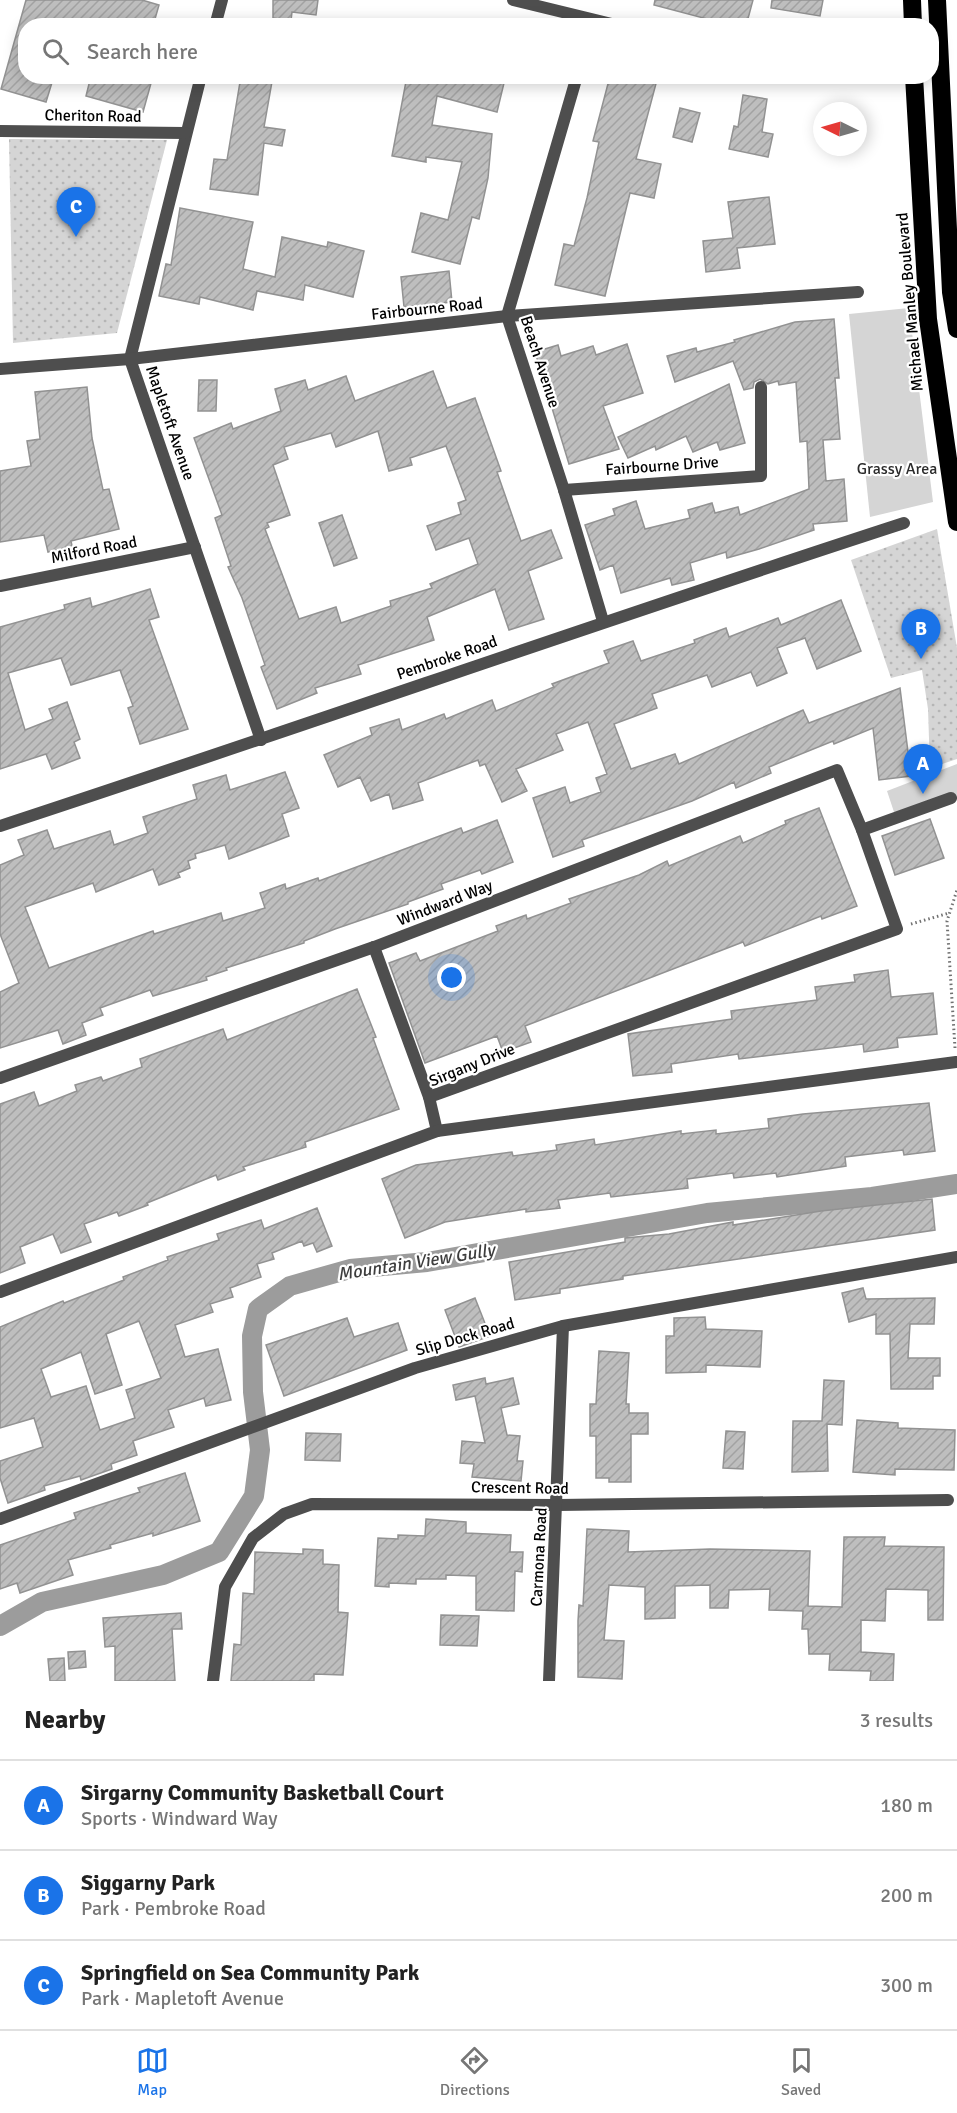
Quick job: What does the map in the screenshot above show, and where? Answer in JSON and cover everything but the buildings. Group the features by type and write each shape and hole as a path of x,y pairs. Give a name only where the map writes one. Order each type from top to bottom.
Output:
{"highway":[{"path":"912,0 913,18"},
{"path":"937,0 938,18"},
{"path":"939,42 951,292 957,329"},
{"name":"Michael Manley Boulevard","path":"914,84 928,319 957,522"}],"street":[{"path":"217,18 222,0"},
{"path":"513,0 575,18"},
{"name":"Mapletoft Avenue","path":"199,84 130,358 261,740"},
{"name":"Beach Avenue","path":"575,84 507,316 564,490 603,621"},
{"name":"Cheriton Road","path":"0,131 185,133"},
{"name":"Fairbourne Road","path":"0,369 130,358 507,316 858,292"},
{"name":"Fairbourne Drive","path":"564,490 761,476 761,387"},
{"name":"Pembroke Road","path":"0,826 261,740 603,621 904,523"},
{"name":"Milford Road","path":"0,586 195,547"},
{"name":"Windward Way","path":"0,1078 374,947 837,770 862,830"},
{"path":"897,928 862,830 951,798"},
{"name":"Sirgany Drive","path":"437,1131 429,1097 897,928"},
{"path":"374,947 429,1097"},
{"path":"0,1292 437,1131 956,1062"},
{"name":"Slip Dock Road","path":"0,1519 415,1368 563,1326 957,1257"},
{"name":"Carmona Road","path":"549,1681 558,1505 563,1326"},
{"name":"Crescent Road","path":"213,1681 225,1587 253,1538 284,1514 312,1504 346,1502 558,1505 948,1500"}],"path":[{"path":"956,1062 947,921 957,890"},
{"path":"897,928 949,913"}],"green space":[{"path":"9,139 167,140 117,333 13,343"},
{"name":"Grassy Area","path":"909,308 933,502 870,517 849,314"},
{"path":"937,529 957,648 957,759 930,768 928,709 922,670 891,678 851,560"},
{"path":"957,764 957,797 896,818 887,791"}],"waterway":[{"name":"Mountain View Gully","path":"0,1626 42,1602 163,1575 219,1552 254,1496 260,1450 253,1392 252,1336 258,1309 290,1286 350,1269 427,1262 707,1213 872,1197 957,1184"}],"place":[{"name":"Springfield on Sea Community Park","path":"76,237"},
{"name":"Siggarny Park","path":"921,659"},
{"name":"Sirgarny Community Basketball Court","path":"923,794"}]}
